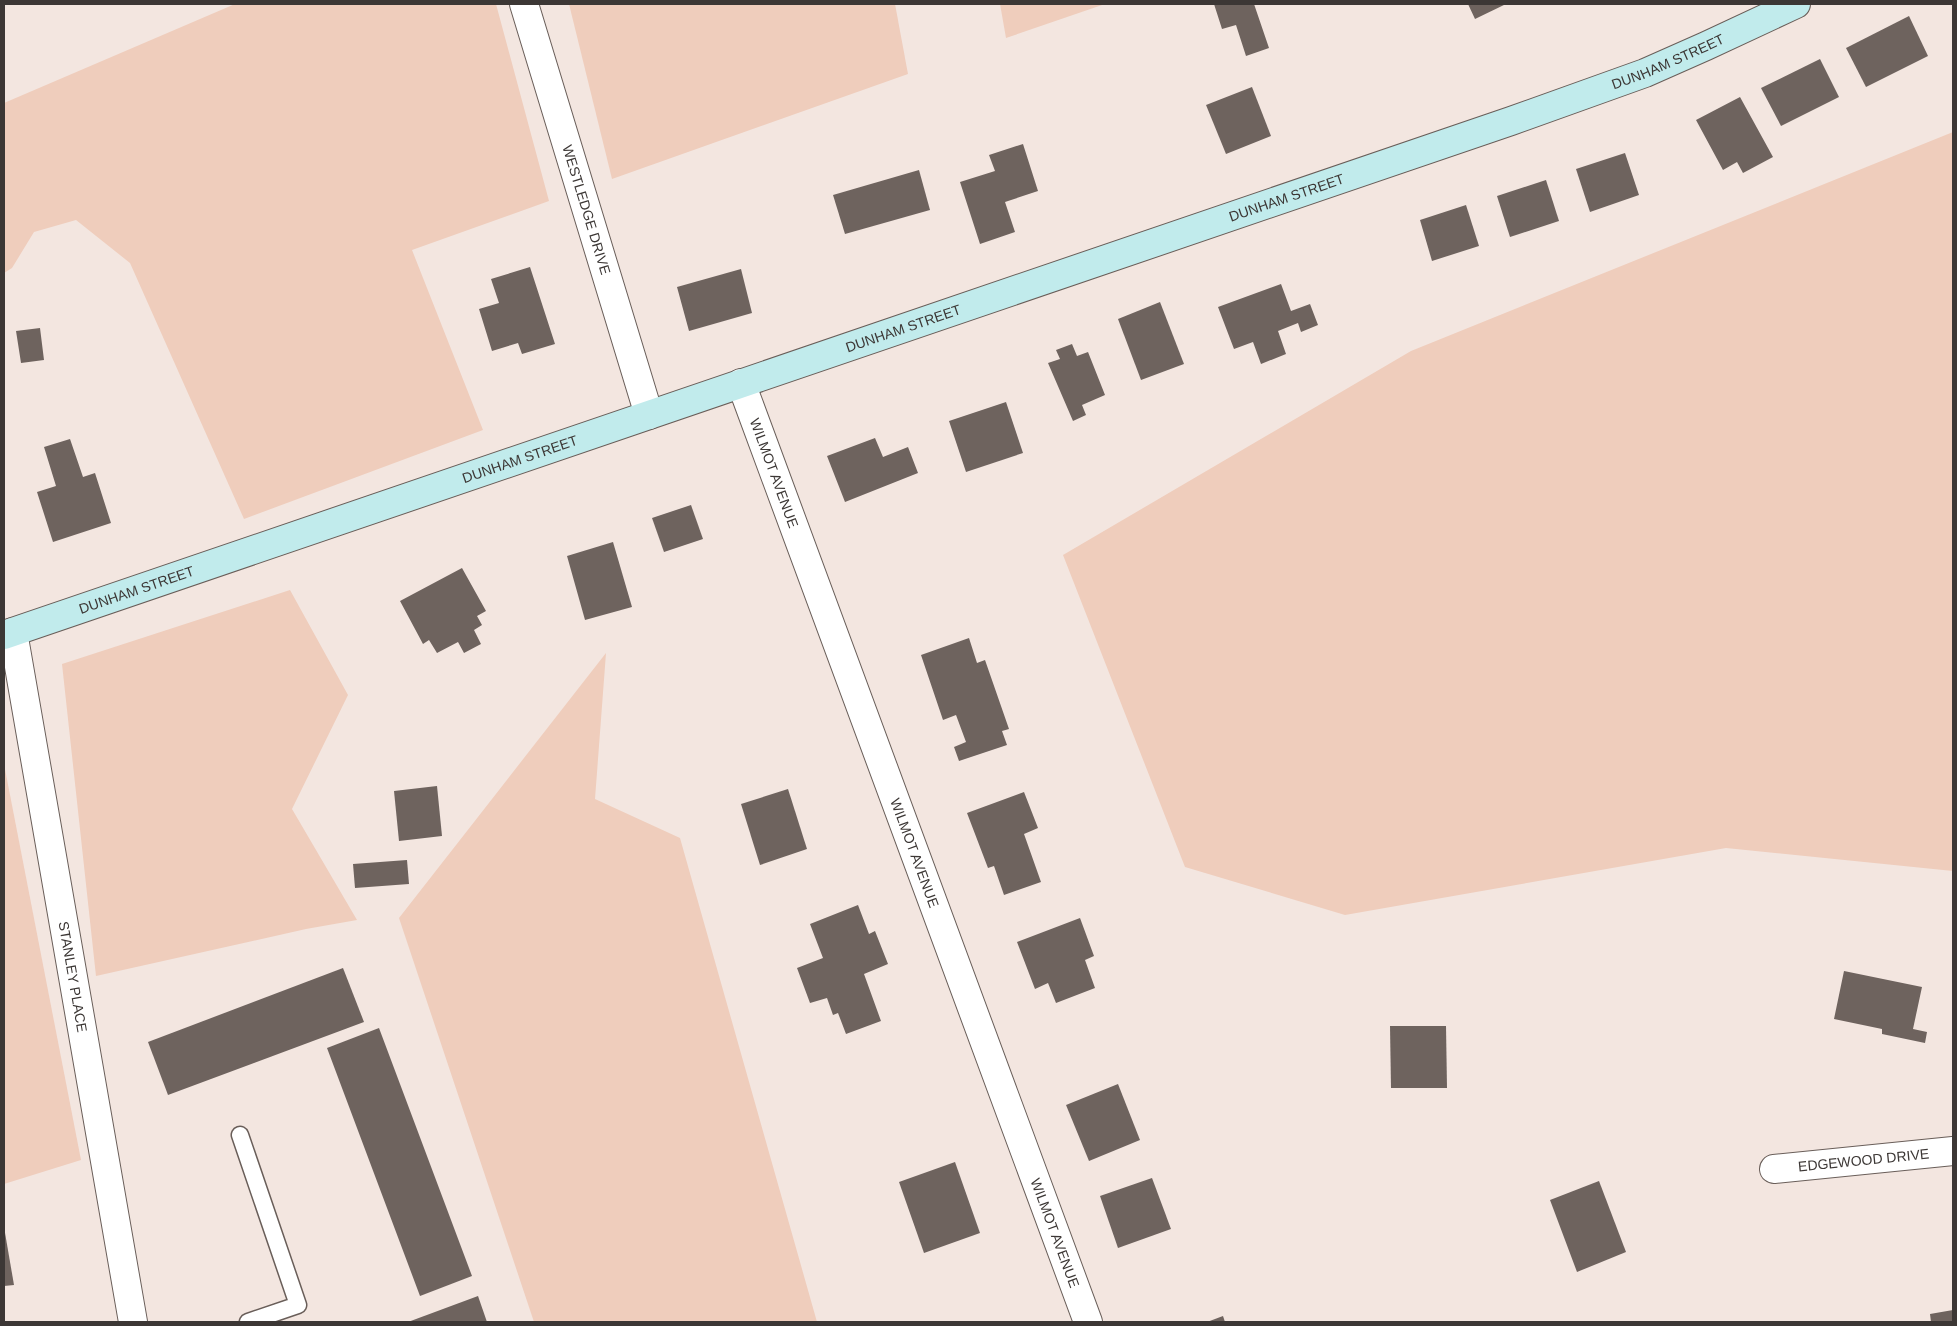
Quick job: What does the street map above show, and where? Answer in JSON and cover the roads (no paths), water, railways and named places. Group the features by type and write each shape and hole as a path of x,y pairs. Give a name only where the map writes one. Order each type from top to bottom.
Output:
{"street":[{"name":"WESTLEDGE DRIVE","path":"524,4 649,415"},
{"name":"DUNHAM STREET","path":"8,633 1581,96 1680,58 1796,4"},
{"name":"WILMOT AVENUE","path":"741,383 1088,1322"},
{"name":"STANLEY PLACE","path":"8,633 133,1322"},
{"name":"EDGEWOOD DRIVE","path":"1774,1169 1953,1151"}],"lane":[{"path":"240,1135 298,1305 248,1322"}]}
